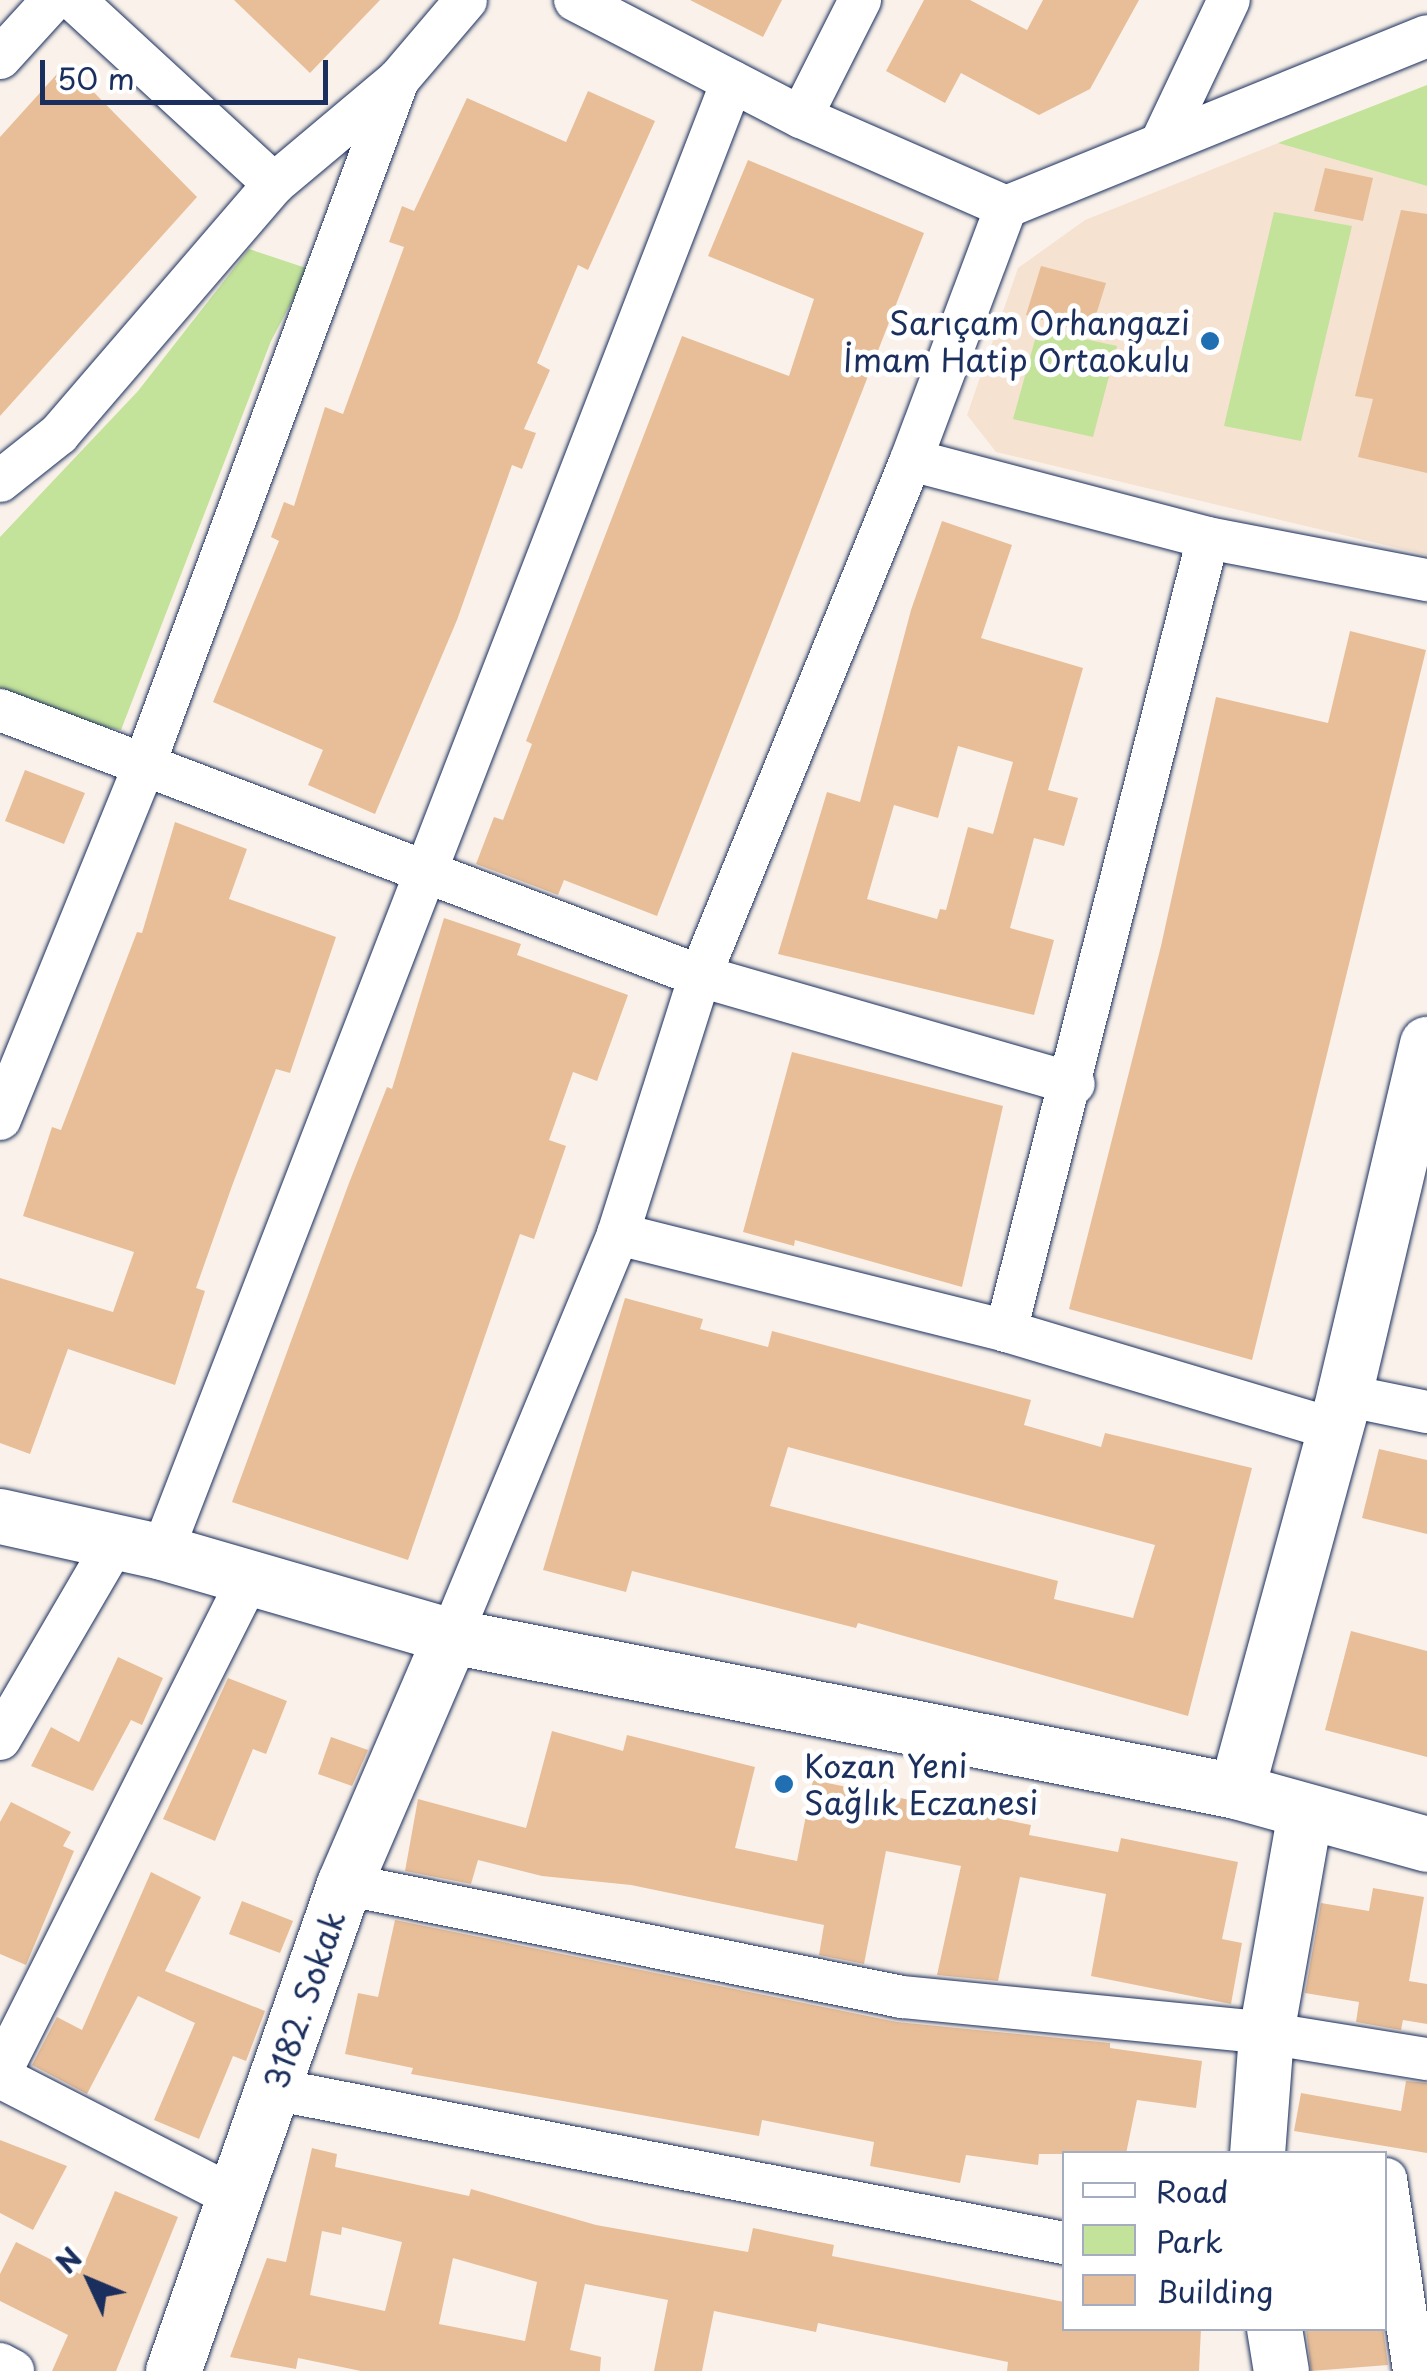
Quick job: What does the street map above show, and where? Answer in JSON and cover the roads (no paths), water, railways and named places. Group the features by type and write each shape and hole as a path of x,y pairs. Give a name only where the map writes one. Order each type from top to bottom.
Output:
{"main road":[{"path":"1236,1791 1338,1412 1427,1044"},
{"path":"0,1516 139,1547 452,1636 1236,1791 1427,1844"},
{"name":"3182. Sokak","path":"173,2371 344,1884 452,1636"},
{"path":"1257,2151 1266,2032 1305,1812"},
{"path":"1274,2331 1280,2371"}],"street":[{"path":"0,58 53,0"},
{"path":"74,0 274,184"},
{"path":"0,481 59,434 274,184 398,80 466,0"},
{"path":"575,0 801,116 1006,208"},
{"path":"801,116 860,0"},
{"path":"1161,143 1229,0"},
{"path":"452,1636 618,1234 700,976 911,460 1006,208 1427,36"},
{"path":"0,1119 143,768 398,80"},
{"path":"0,1739 139,1547 422,876 732,82"},
{"path":"911,460 1208,538 1427,580"},
{"path":"1006,1331 1074,1084 1208,538"},
{"path":"0,710 422,876 700,976 1074,1084"},
{"path":"618,1234 1338,1412 1427,1412"},
{"path":"236,2198 0,2075 250,1578"},
{"path":"344,1884 902,1996 1266,2032 1427,2059"},
{"path":"273,2089 1062,2243"},
{"path":"1399,2181 1414,2371"},
{"path":"0,2364 13,2371"}],"place":[{"name":"Sarıçam Orhangazi İmam Hatip Ortaokulu","path":"1210,341"},
{"name":"Kozan Yeni Sağlık Eczanesi","path":"784,1784"}]}
